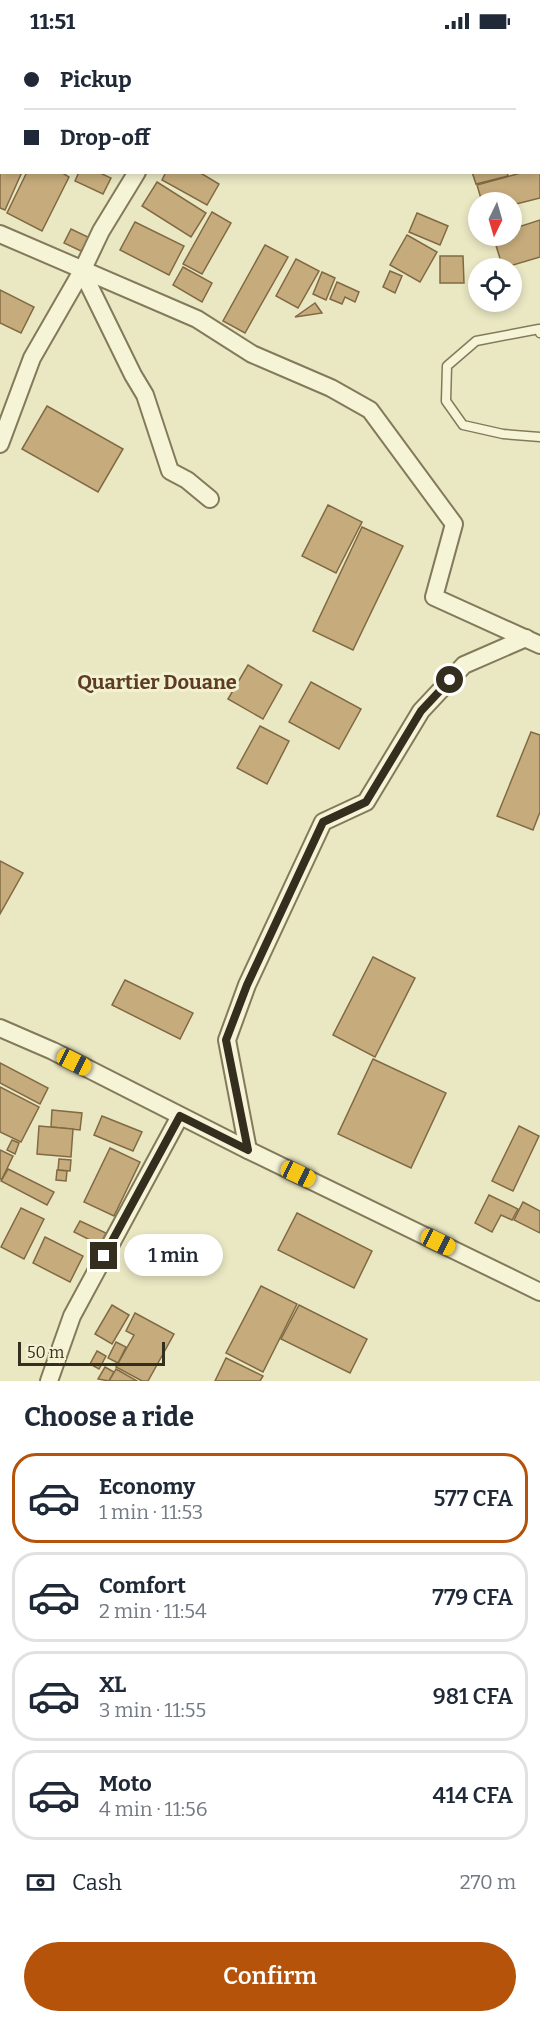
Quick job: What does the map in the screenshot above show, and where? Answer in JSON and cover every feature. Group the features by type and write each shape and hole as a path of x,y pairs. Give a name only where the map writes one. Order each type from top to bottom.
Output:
{"street":[{"path":"0,444 32,358 135,174"},
{"path":"0,234 197,319 252,354 331,388 370,410 454,524 434,597 533,642"},
{"path":"82,271 145,395 170,471 187,480 210,499"},
{"path":"248,1150 226,1040 247,985 323,822 366,802 421,711 464,665 533,642"},
{"path":"0,1028 53,1051 248,1150 540,1292"},
{"path":"49,1381 72,1316 180,1116"}],"lane":[{"path":"540,333 539,329 476,340 447,366 446,401 463,425 503,434 540,437"}],"building":[{"path":"0,174 21,174 5,210 0,208"},
{"path":"26,174 64,174 69,177 42,231 7,213"},
{"path":"78,174 102,174 111,178 103,194 75,181"},
{"path":"165,174 202,174 219,184 207,205 162,180"},
{"path":"473,174 508,174 508,176 476,184"},
{"path":"517,174 540,174 540,198 522,202 522,192 479,192 477,185"},
{"path":"157,182 206,213 191,237 142,206"},
{"path":"212,212 231,223 202,274 183,264"},
{"path":"417,213 448,226 440,245 409,232"},
{"path":"540,220 540,257 522,262 522,258 500,258 496,246 522,246 522,226"},
{"path":"135,222 184,246 169,275 120,250"},
{"path":"71,229 90,238 83,252 64,243"},
{"path":"407,235 437,252 420,282 390,265"},
{"path":"265,245 288,257 245,333 223,321"},
{"path":"440,256 463,256 464,283 440,283"},
{"path":"296,259 319,271 298,308 276,296"},
{"path":"183,267 212,283 202,302 173,285"},
{"path":"390,271 402,276 395,293 383,287"},
{"path":"322,272 335,278 326,300 313,294"},
{"path":"337,282 359,292 355,302 345,297 342,304 330,299"},
{"path":"0,290 34,307 21,333 0,323"},
{"path":"315,303 322,313 295,317"},
{"path":"47,406 123,449 98,492 22,449"},
{"path":"328,505 362,522 336,573 302,556"},
{"path":"362,527 403,546 353,650 313,631"},
{"path":"248,665 282,685 263,719 228,699"},
{"path":"311,682 361,709 339,749 289,722"},
{"path":"260,726 289,741 267,784 237,768"},
{"path":"531,732 540,735 540,812 533,830 497,816"},
{"path":"0,861 23,873 0,914"},
{"path":"373,957 415,978 375,1057 333,1035"},
{"path":"125,980 193,1013 180,1039 112,1005"},
{"path":"373,1059 446,1093 411,1168 338,1134"},
{"path":"0,1063 48,1088 40,1104 0,1083"},
{"path":"0,1087 39,1107 21,1142 0,1132"},
{"path":"52,1110 82,1113 80,1130 51,1127"},
{"path":"102,1116 142,1132 133,1151 94,1135"},
{"path":"39,1126 73,1129 71,1157 37,1154"},
{"path":"519,1126 539,1136 513,1191 492,1181"},
{"path":"12,1140 19,1143 15,1154 7,1150"},
{"path":"110,1148 140,1162 114,1216 84,1202"},
{"path":"0,1150 13,1156 2,1179 0,1179"},
{"path":"59,1159 71,1160 70,1171 58,1170"},
{"path":"8,1169 54,1192 47,1205 1,1181"},
{"path":"57,1170 67,1171 66,1181 56,1180"},
{"path":"489,1195 518,1209 512,1220 501,1215 492,1232 475,1223"},
{"path":"523,1202 540,1211 540,1233 514,1220"},
{"path":"21,1208 44,1219 24,1259 1,1247"},
{"path":"297,1213 372,1251 354,1288 278,1250"},
{"path":"80,1221 106,1233 100,1245 74,1232"},
{"path":"45,1237 83,1256 70,1282 33,1263"},
{"path":"261,1286 297,1304 263,1372 226,1353"},
{"path":"112,1305 129,1315 112,1344 95,1334"},
{"path":"299,1305 367,1339 350,1373 281,1339"},
{"path":"135,1313 174,1334 148,1381 142,1381 116,1367 134,1335 126,1331"},
{"path":"116,1342 126,1347 118,1363 108,1358"},
{"path":"97,1351 106,1356 99,1369 90,1364"},
{"path":"226,1358 263,1376 260,1381 215,1381"},
{"path":"105,1367 114,1372 109,1381 98,1379"},
{"path":"116,1369 137,1381 109,1381"}],"district":[{"name":"Quartier Douane","path":"157,682"}],"route":[{"path":"104,1256 180,1116 248,1150 226,1040 247,985 323,822 366,802 421,711 450,680"}]}
